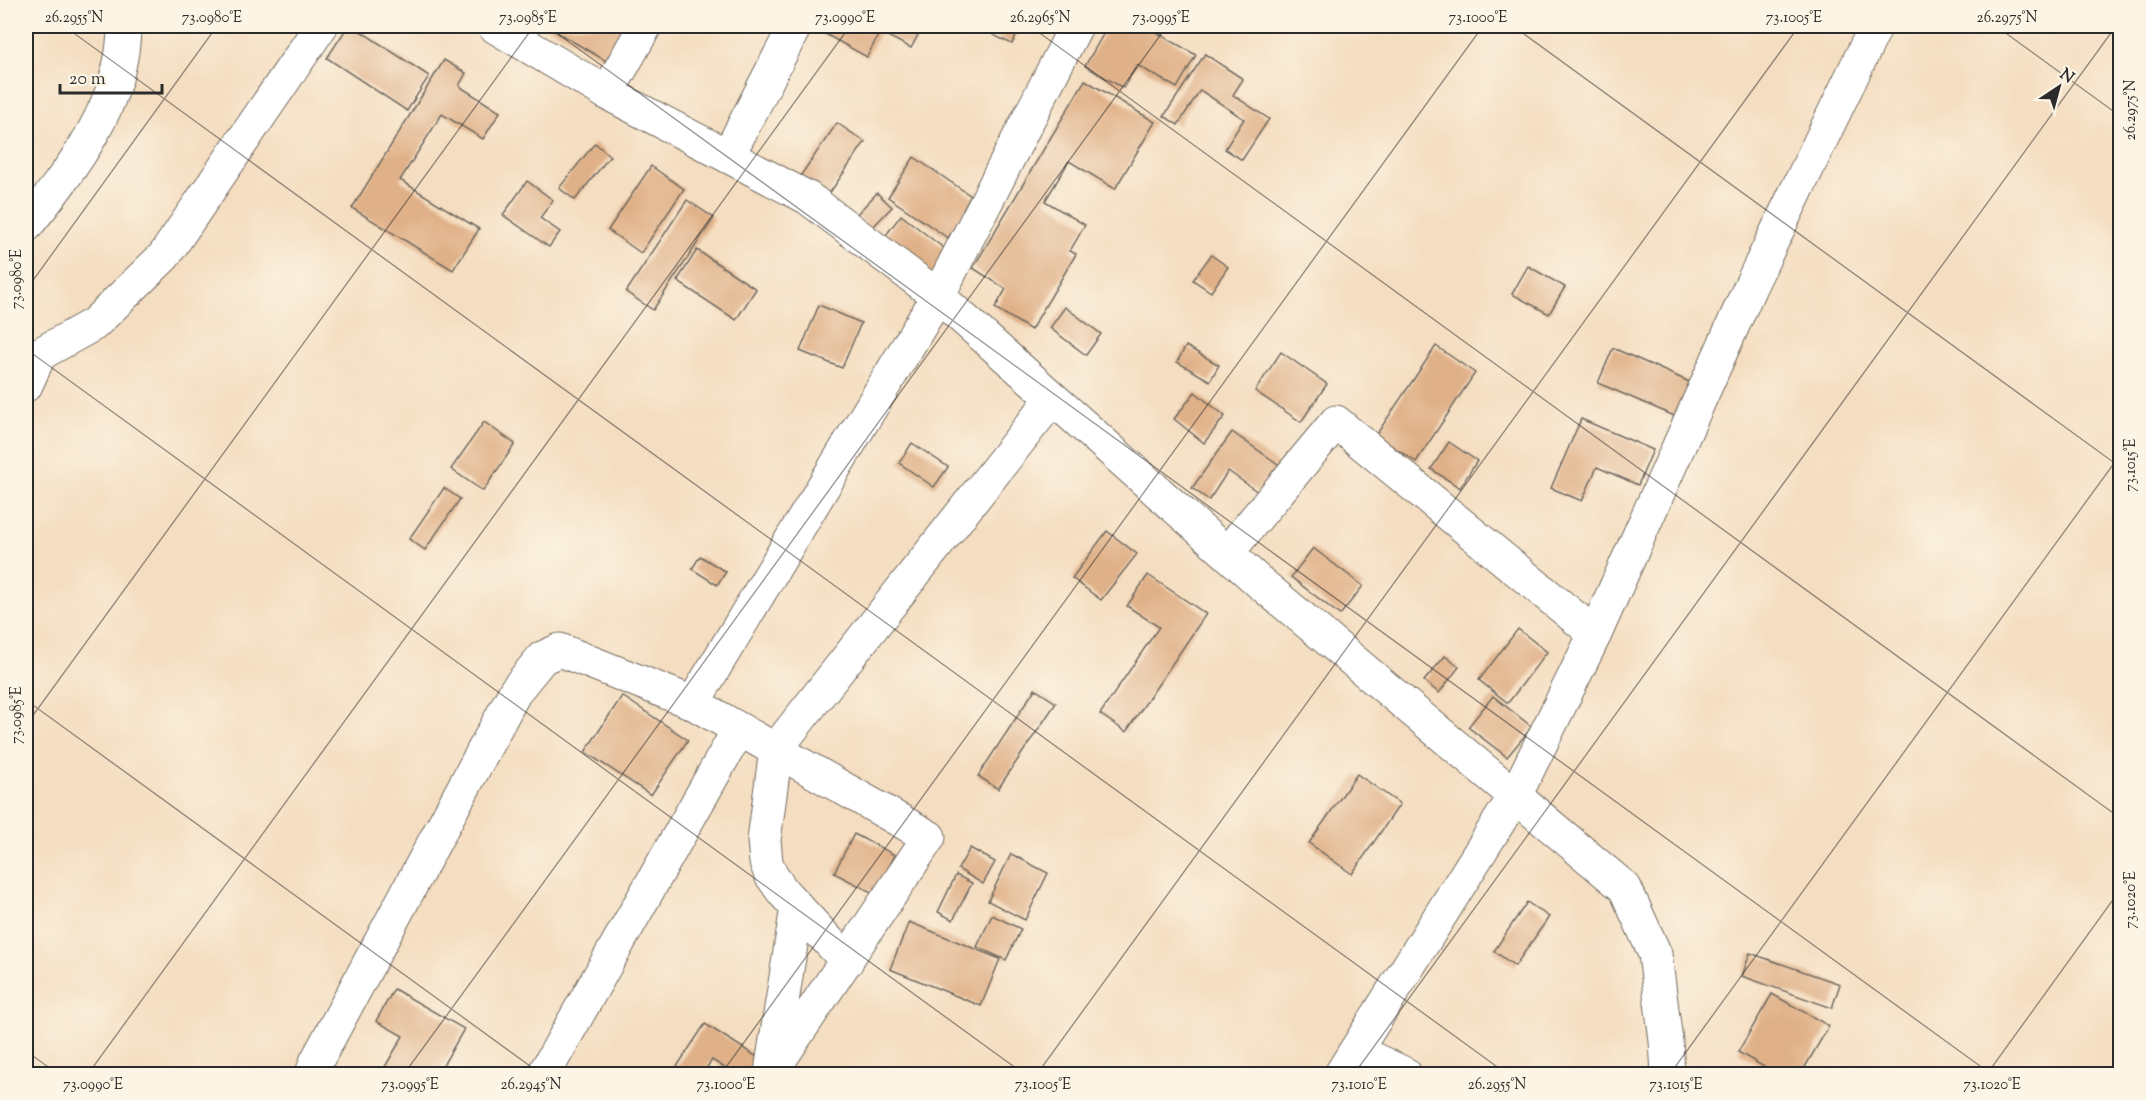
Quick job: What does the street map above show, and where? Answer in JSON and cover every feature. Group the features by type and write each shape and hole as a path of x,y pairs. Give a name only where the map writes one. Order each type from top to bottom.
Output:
{"street":[{"path":"26,226 84,146 103,112 119,73 124,26"},
{"path":"26,385 40,354 94,324 164,256 321,26"},
{"path":"494,26 607,93 808,198 938,296 1227,553 1625,888 1655,954 1668,1074"},
{"path":"607,93 645,26"},
{"path":"728,156 795,26"},
{"path":"693,703 938,296 1076,26"},
{"path":"1405,1074 1348,1063 1515,796 1595,634 1750,286 1876,26"},
{"path":"847,961 797,907 771,875 766,862 764,840 776,749 1053,399"},
{"path":"1227,553 1336,422 1595,634"},
{"path":"312,1074 316,1062 516,690 542,658 560,650 693,703 929,837 770,1074"},
{"path":"544,1074 739,729"},
{"path":"770,1074 797,907"}],"building":[{"path":"348,26 353,26 429,76 407,111 327,58"},
{"path":"546,26 629,26 608,62"},
{"path":"818,26 923,26 911,48 880,32 867,57 816,29"},
{"path":"997,26 1021,26 1012,44 993,35"},
{"path":"1108,26 1146,26 1196,55 1177,88 1137,65 1123,88 1085,66"},
{"path":"1205,54 1243,79 1233,95 1269,119 1242,160 1225,149 1244,119 1200,90 1178,125 1164,116"},
{"path":"444,60 466,73 459,86 500,112 483,139 442,114 400,180 479,229 453,270 352,208"},
{"path":"1085,80 1155,122 1115,189 1069,161 1045,201 1085,225 1070,251 1076,254 1031,330 995,308 1006,289 973,268"},
{"path":"837,123 865,142 822,204 794,185"},
{"path":"595,143 610,156 575,200 559,188"},
{"path":"914,157 974,198 948,238 888,197"},
{"path":"651,166 684,189 641,253 608,230"},
{"path":"527,181 553,200 540,218 560,232 549,247 503,215"},
{"path":"877,193 892,207 871,229 856,215"},
{"path":"687,200 714,218 653,310 626,292"},
{"path":"901,215 954,256 935,279 883,239"},
{"path":"697,250 756,289 736,320 677,281"},
{"path":"1211,255 1228,267 1211,292 1193,280"},
{"path":"1528,266 1565,287 1549,314 1512,294"},
{"path":"819,305 861,323 842,368 800,351"},
{"path":"1065,307 1101,334 1086,355 1050,328"},
{"path":"1186,346 1219,365 1210,381 1177,362"},
{"path":"1436,346 1475,373 1416,462 1376,435"},
{"path":"1613,348 1694,384 1679,418 1598,383"},
{"path":"1281,352 1327,384 1301,422 1255,391"},
{"path":"1195,392 1225,416 1204,443 1174,419"},
{"path":"1581,419 1653,450 1638,485 1597,467 1582,501 1551,488"},
{"path":"484,422 515,444 483,491 451,469"},
{"path":"1232,432 1288,471 1268,499 1228,471 1209,500 1192,488"},
{"path":"1449,442 1477,461 1460,488 1431,469"},
{"path":"912,443 948,467 934,487 899,463"},
{"path":"444,488 460,499 425,550 409,539"},
{"path":"1107,531 1137,554 1101,600 1072,578"},
{"path":"1313,548 1363,586 1340,615 1291,577"},
{"path":"700,556 726,572 717,585 692,569"},
{"path":"1148,575 1206,614 1126,732 1100,714 1159,627 1127,606"},
{"path":"1518,629 1547,652 1508,703 1479,680"},
{"path":"1445,656 1459,667 1439,693 1424,681"},
{"path":"1035,689 1056,703 998,789 978,776"},
{"path":"622,696 688,740 651,795 585,752"},
{"path":"1493,696 1532,727 1507,757 1468,727"},
{"path":"1357,774 1400,804 1352,874 1309,843"},
{"path":"854,834 895,855 875,894 834,873"},
{"path":"970,848 995,862 983,884 958,869"},
{"path":"1011,854 1048,873 1025,920 988,901"},
{"path":"956,875 972,883 953,920 938,912"},
{"path":"1527,902 1549,917 1515,966 1494,951"},
{"path":"992,915 1021,929 1006,960 977,947"},
{"path":"909,922 1000,959 981,1006 890,969"},
{"path":"1750,953 1840,984 1832,1008 1742,976"},
{"path":"394,989 464,1029 438,1074 386,1074 382,1072 403,1036 376,1021"},
{"path":"1772,994 1829,1026 1801,1074 1776,1074 1738,1052"},
{"path":"705,1024 762,1060 753,1074 735,1074 712,1060 705,1070 713,1074 672,1074"}]}
